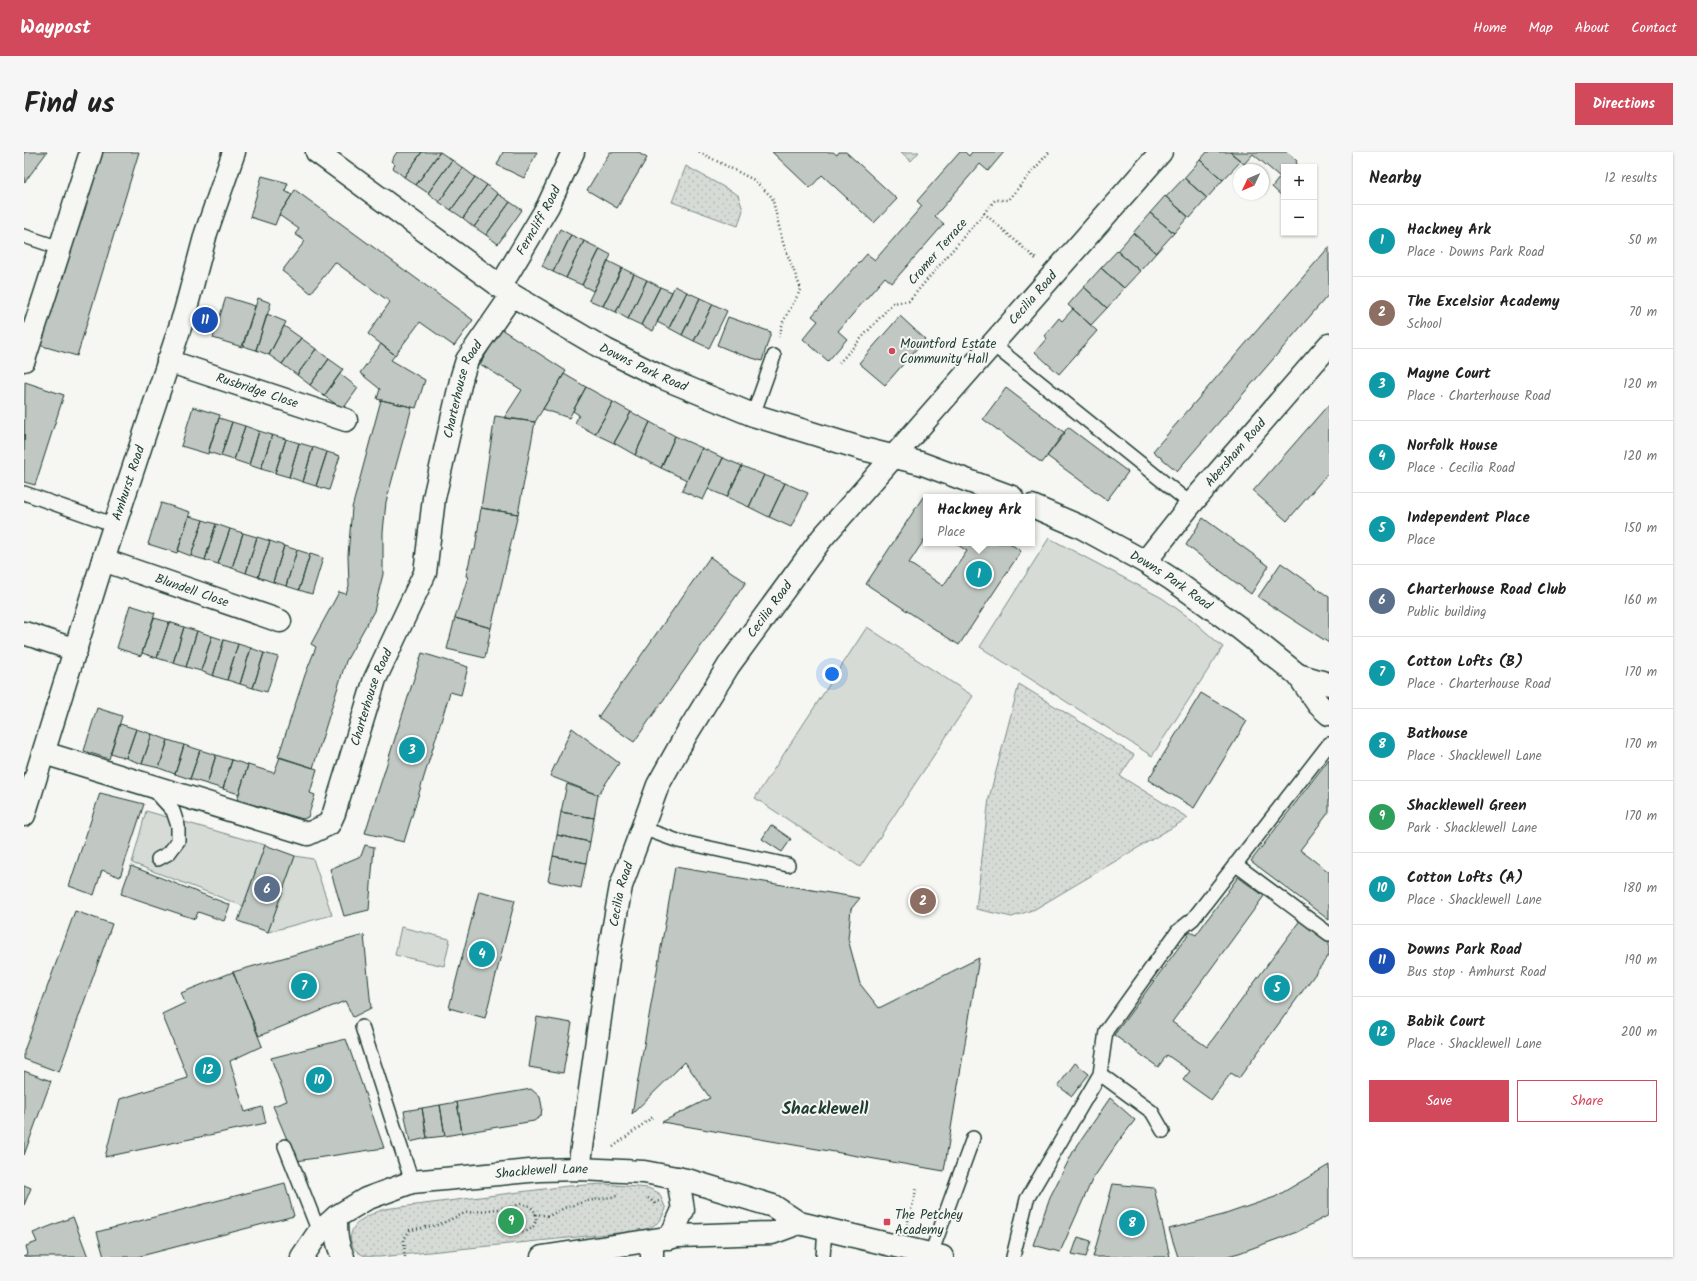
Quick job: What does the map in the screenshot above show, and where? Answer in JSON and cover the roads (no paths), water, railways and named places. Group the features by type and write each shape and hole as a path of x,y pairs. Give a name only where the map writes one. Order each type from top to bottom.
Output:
{"street":[{"path":"24,360 91,152"},
{"name":"Amhurst Road","path":"24,815 103,560 185,312 206,232 234,152"},
{"name":"Downs Park Road","path":"317,152 506,291 606,350 654,374 752,415 893,457 920,463 1004,494"},
{"name":"Ferncliff Road","path":"506,291 573,152"},
{"name":"Cecilia Road","path":"579,1169 609,953 621,886 658,785 686,735 729,665 822,538 1161,152"},
{"name":"Charterhouse Road","path":"44,753 308,834 329,824 334,813 375,679 425,573 434,498 467,360 506,291"},
{"name":"Abersham Road","path":"1145,562 1191,504 1329,345"},
{"name":"Rusbridge Close","path":"168,362 346,420"},
{"name":"Downs Park Road","path":"1035,507 1080,527 1145,562 1238,627 1298,675 1318,704 1329,714"},
{"name":"Blundell Close","path":"103,560 280,621"},
{"path":"24,633 76,650"},
{"name":"Downs Park Road","path":"1298,675 1329,684"},
{"name":"Shacklewell Lane","path":"302,1257 319,1232 336,1217 366,1199 412,1182 540,1170 579,1169 644,1172 678,1178 774,1206 799,1223 936,1255"},
{"path":"658,1245 682,1210 678,1178"},
{"path":"336,1217 335,1234 338,1248 343,1257"},
{"path":"542,1257 772,1233 799,1223"}],"lane":[{"path":"24,236 60,248"},
{"path":"992,344 1191,504"},
{"path":"752,415 774,356"},
{"path":"24,493 115,525"},
{"path":"1013,1257 1027,1200 1100,1074 1106,1031 1178,931 1192,919 1329,744"},
{"path":"149,785 173,811 178,826 178,841 169,853 158,859"},
{"path":"642,828 678,841 788,865"},
{"path":"1235,864 1329,934"},
{"path":"362,1027 412,1182"},
{"path":"1100,1074 1152,1112 1163,1131"},
{"path":"936,1255 973,1138"},
{"path":"285,1146 319,1232"},
{"path":"823,1257 824,1229"}],"place":[{"name":"Downs Park Road","path":"205,320"},
{"name":"Mountford Estate Community Hall","path":"892,351"},
{"name":"Hackney Ark","path":"979,574"},
{"name":"Mayne Court","path":"412,750"},
{"name":"Charterhouse Road Club","path":"267,889"},
{"name":"The Excelsior Academy","path":"923,901"},
{"name":"Norfolk House","path":"482,954"},
{"name":"Cotton Lofts (B)","path":"304,986"},
{"name":"Independent Place","path":"1277,988"},
{"name":"Babik Court","path":"208,1070"},
{"name":"Cotton Lofts (A)","path":"319,1080"},
{"name":"Shacklewell Green","path":"511,1221"},
{"name":"The Petchey Academy","path":"887,1222"},
{"name":"Bathouse","path":"1132,1223"}],"district":[{"name":"Shacklewell","path":"825,1109"}]}
